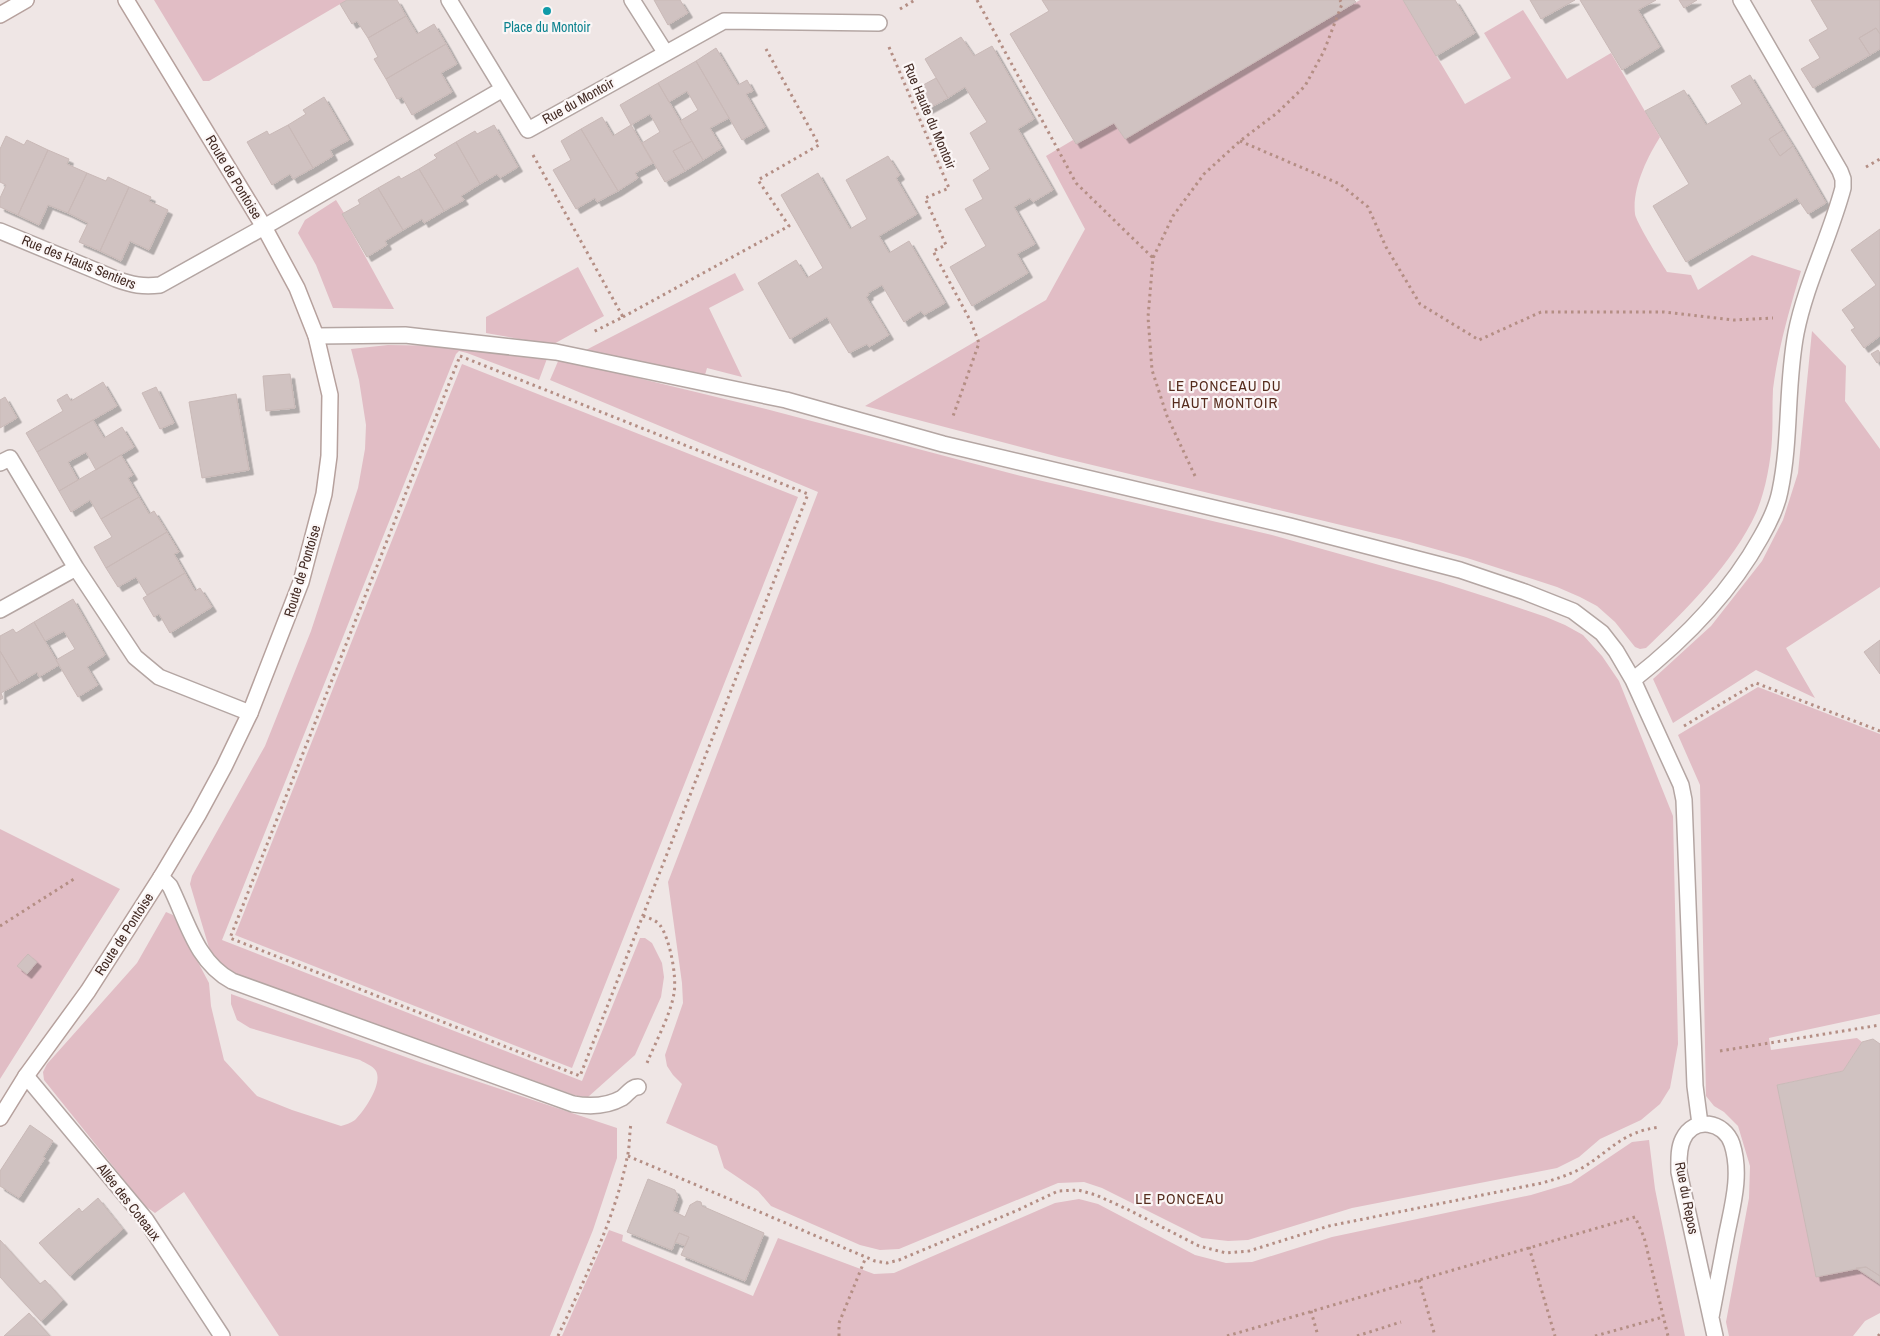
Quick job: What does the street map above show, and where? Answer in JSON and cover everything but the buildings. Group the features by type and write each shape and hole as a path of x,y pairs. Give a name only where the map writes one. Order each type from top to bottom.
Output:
{"street":[{"path":"0,15 26,0"},
{"name":"Route de Pontoise","path":"0,1118 26,1076 88,991 161,876 198,815 224,767 250,713 301,582 324,494 329,456 330,395 316,336 297,288 264,227 126,0"},
{"path":"264,227 503,89 449,0"},
{"path":"632,0 665,52"},
{"path":"1633,680 1656,662 1688,632 1716,602 1744,565 1770,521 1780,493 1788,440 1793,347 1798,322 1839,201 1843,179 1741,0"},
{"name":"Rue du Montoir","path":"503,89 528,130 724,20 879,23"},
{"name":"Rue des Hauts Sentiers","path":"0,231 133,286 145,287 160,285 264,227"},
{"path":"316,336 406,335 556,352 786,400 943,444 1208,506 1460,570 1565,608 1589,622 1602,633 1616,651 1633,680 1681,785 1684,800 1694,1056 1694,1128"},
{"path":"0,463 10,458 76,568 135,657 159,677 250,713"},
{"path":"0,610 76,568"},
{"path":"161,876 170,886 202,956 220,975 232,982 573,1104 591,1107 602,1105 622,1098 634,1087 638,1087"},
{"name":"Allée des Coteaux","path":"26,1076 146,1220 222,1336"},
{"name":"Rue du Repos","path":"1711,1317 1734,1196 1737,1170 1732,1143 1728,1135 1722,1128 1712,1124 1694,1128 1682,1140 1679,1155 1679,1172 1715,1336"}],"path":[{"path":"977,0 1076,183 1153,258"},
{"path":"1208,506 1167,416 1152,370 1148,317 1153,258 1173,216 1204,174 1240,141 1278,113 1305,86 1324,50 1342,4 1340,0"},
{"path":"556,352 789,226 758,180 819,145 750,20"},
{"name":"Rue Haute du Montoir","path":"879,23 949,188 925,198 946,245 933,250 971,322 979,343 943,444"},
{"path":"528,130 533,155 623,317"},
{"path":"1240,141 1340,184 1368,208 1386,247 1420,304 1479,340 1541,312 1664,312 1734,320 1772,318 1798,322"},
{"path":"460,356 808,494 643,916 580,1076 230,938 460,356"},
{"path":"1661,740 1756,683 1880,730"},
{"path":"0,926 74,879"},
{"path":"558,1336 603,1233 628,1156 628,1140 638,1087 674,994 674,976 669,946 661,926 643,916"},
{"path":"1694,1056 1880,1025"},
{"path":"628,1156 866,1257 887,1264 1018,1210 1058,1191 1078,1190 1096,1195 1127,1208 1199,1246 1226,1253 1249,1251 1329,1226 1542,1184 1566,1176 1583,1167 1629,1135 1646,1130 1675,1127 1694,1128"},
{"path":"1227,1336 1635,1217 1644,1237 1668,1336"},
{"path":"1529,1248 1555,1336"},
{"path":"839,1336 839,1323 866,1257"},
{"path":"1418,1280 1434,1336"},
{"path":"1312,1311 1318,1336"},
{"path":"1595,1336 1663,1317"},
{"path":"1357,1336 1402,1322"}],"shaded area":[{"path":"154,0 347,0 209,81 203,81"},
{"path":"1360,0 1403,0 1465,104 1511,78 1484,33 1523,10 1567,79 1611,53 1660,137 1641,174 1636,194 1635,214 1667,272 1691,275 1698,290 1752,255 1801,271 1778,359 1773,389 1770,457 1765,487 1756,513 1747,531 1722,567 1677,618 1646,648 1640,649 1635,647 1615,622 1597,606 1580,597 1557,587 1467,558 1399,539 1059,457 865,406 1046,300 1085,229 1046,156 1073,140 1076,144 1114,123 1125,139"},
{"path":"336,200 394,309 333,308 316,265 298,233 305,220"},
{"path":"578,267 604,316 552,345 486,333 486,317"},
{"path":"735,273 744,290 709,308 742,377 707,368 705,375 584,351"},
{"path":"1812,331 1846,366 1845,401 1880,449 1880,587 1786,648 1815,698 1756,670 1673,723 1653,679 1711,626 1762,561 1783,520 1798,473"},
{"path":"388,345 455,346 548,356 539,380 467,353 459,351 456,354 222,940 582,1081 640,938 645,938 652,943 662,963 664,977 661,997 635,1055 588,1097 577,1096 239,977 220,962 210,951 190,884 192,876 265,746 311,631 358,488 365,449 366,425 359,380 351,349"},
{"path":"559,359 766,409 1021,476 1272,535 1440,582 1493,599 1546,617 1583,635 1602,656 1619,681 1673,816 1678,1044 1670,1088 1660,1104 1641,1120 1600,1139 1579,1157 1557,1168 1352,1208 1248,1240 1228,1241 1202,1238 1102,1188 1084,1182 1058,1183 899,1249 880,1250 860,1245 771,1206 758,1191 724,1168 717,1146 666,1123 682,1084 667,1066 665,1055 683,1003 668,882 818,492 550,380"},
{"path":"462,364 798,497 572,1068 235,935"},
{"path":"1758,687 1880,734 1880,1014 1769,1038 1771,1050 1857,1038 1862,1042 1843,1071 1777,1085 1856,1268 1880,1284 1880,1313 1865,1321 1853,1336 1729,1336 1726,1322 1749,1198 1750,1166 1738,1126 1724,1112 1714,1106 1706,1096 1700,785 1678,735"},
{"path":"0,829 120,889 0,1079"},
{"path":"166,912 173,915 209,983 211,1006 224,1060 257,1096 341,1126 355,1120 363,1110 375,1090 377,1076 373,1068 360,1060 250,1028 237,1020 231,1004 231,994 425,1064 617,1128 617,1158 593,1230 550,1336 279,1336 184,1192 155,1213 145,1206 44,1080 43,1072 47,1064 137,963"},
{"path":"1649,1140 1655,1189 1685,1336 562,1336 609,1230 623,1235 622,1241 753,1296 778,1238 874,1274 894,1273 1055,1203 1079,1199 1098,1204 1195,1255 1226,1263 1252,1262 1332,1237 1531,1195 1571,1183 1632,1142"}],"place":[{"name":"Place du Montoir","path":"547,11"}],"district":[{"name":"LE PONCEAU DU HAUT MONTOIR","path":"1225,394"},
{"name":"LE PONCEAU","path":"1180,1199"}]}
